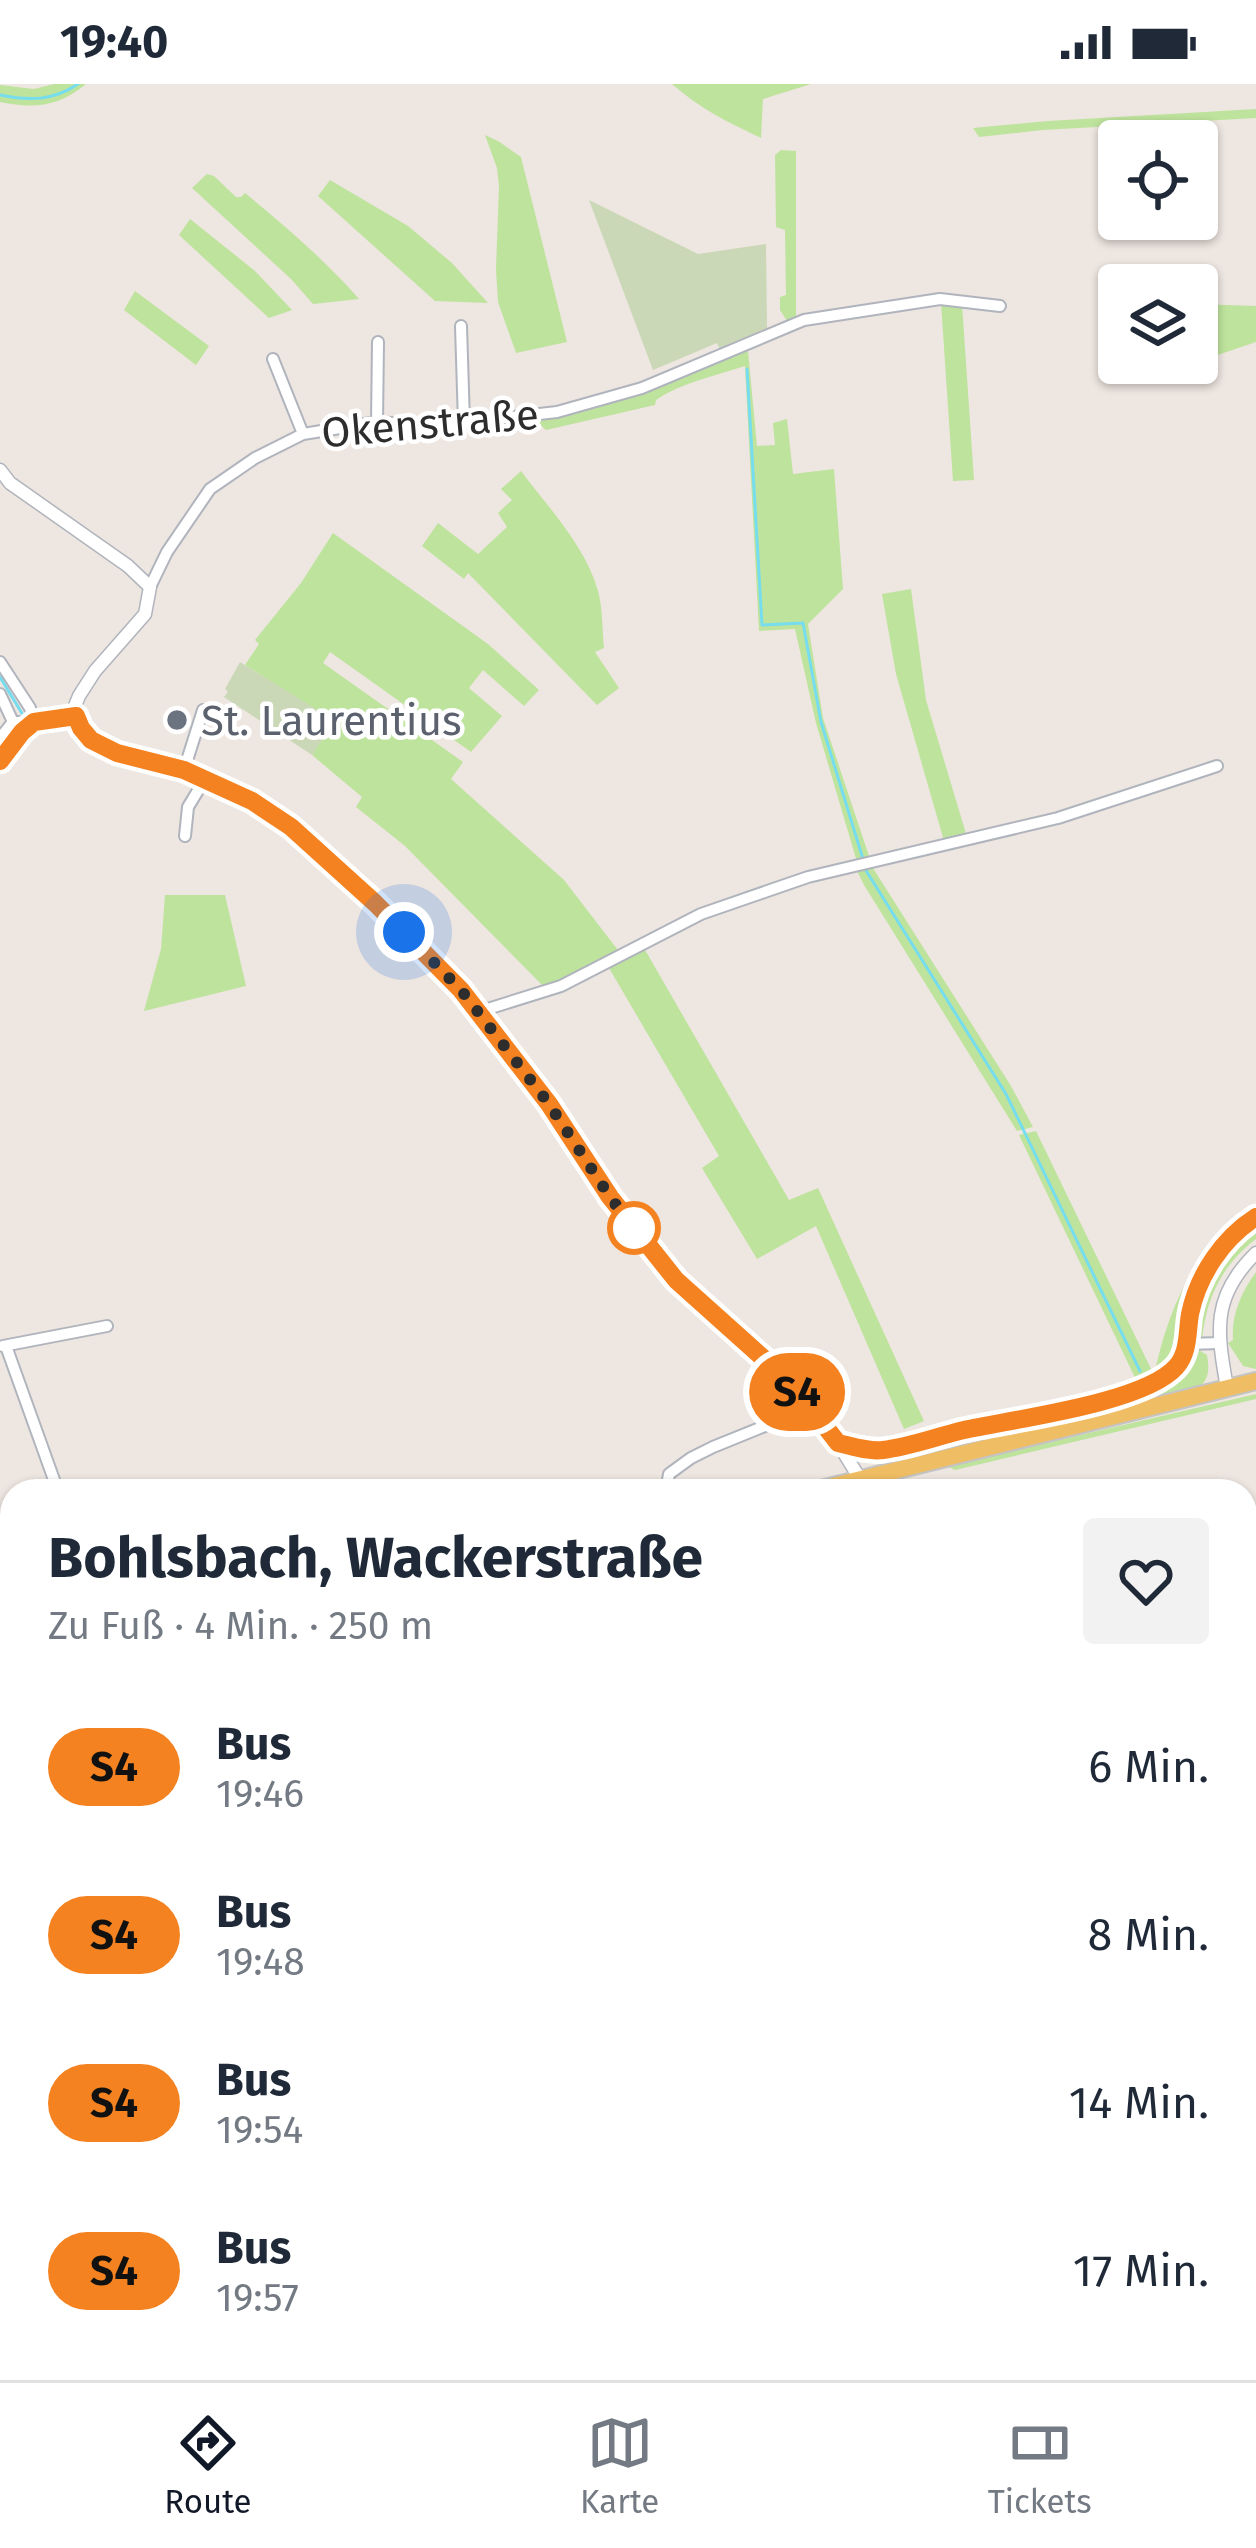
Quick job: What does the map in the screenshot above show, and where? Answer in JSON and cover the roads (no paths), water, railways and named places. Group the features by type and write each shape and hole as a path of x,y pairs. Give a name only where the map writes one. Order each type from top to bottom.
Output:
{"main road":[{"path":"885,1479 1256,1381"}],"street":[{"name":"Okenstraße","path":"76,716 79,696 95,670 145,614 150,587 167,552 210,489 255,458 303,434 376,422 433,426 557,412 642,388 804,320 940,299 1000,306"},
{"path":"461,326 464,423"},
{"path":"376,422 378,342"},
{"path":"273,359 303,434"},
{"path":"0,470 5,488 128,566 150,587"},
{"path":"0,662 32,712 31,722 0,761"},
{"path":"0,694 13,722"},
{"path":"184,770 202,710"},
{"path":"13,722 76,716 91,740 117,753 205,779 252,801 291,827 461,990 676,1280 792,1384 838,1443 859,1479"},
{"path":"0,738 13,722"},
{"path":"478,1012 561,986 701,914 808,877 1058,818 1217,766"},
{"path":"185,836 188,807 205,779"},
{"path":"1220,1343 1187,1344 1195,1297 1222,1247 1256,1217"},
{"path":"1227,1388 1220,1343 1223,1298 1236,1274 1256,1253"},
{"path":"53,1479 3,1346 106,1326"},
{"path":"668,1479 691,1458 809,1408"}],"waterway":[{"path":"0,95 40,98 78,84"},
{"path":"747,369 762,625 803,623 821,722 863,859"},
{"path":"0,677 23,715 21,720"},
{"path":"0,750 18,728"},
{"path":"865,869 1006,1094 1140,1371"}],"place":[{"name":"St. Laurentius","path":"177,720"}]}
